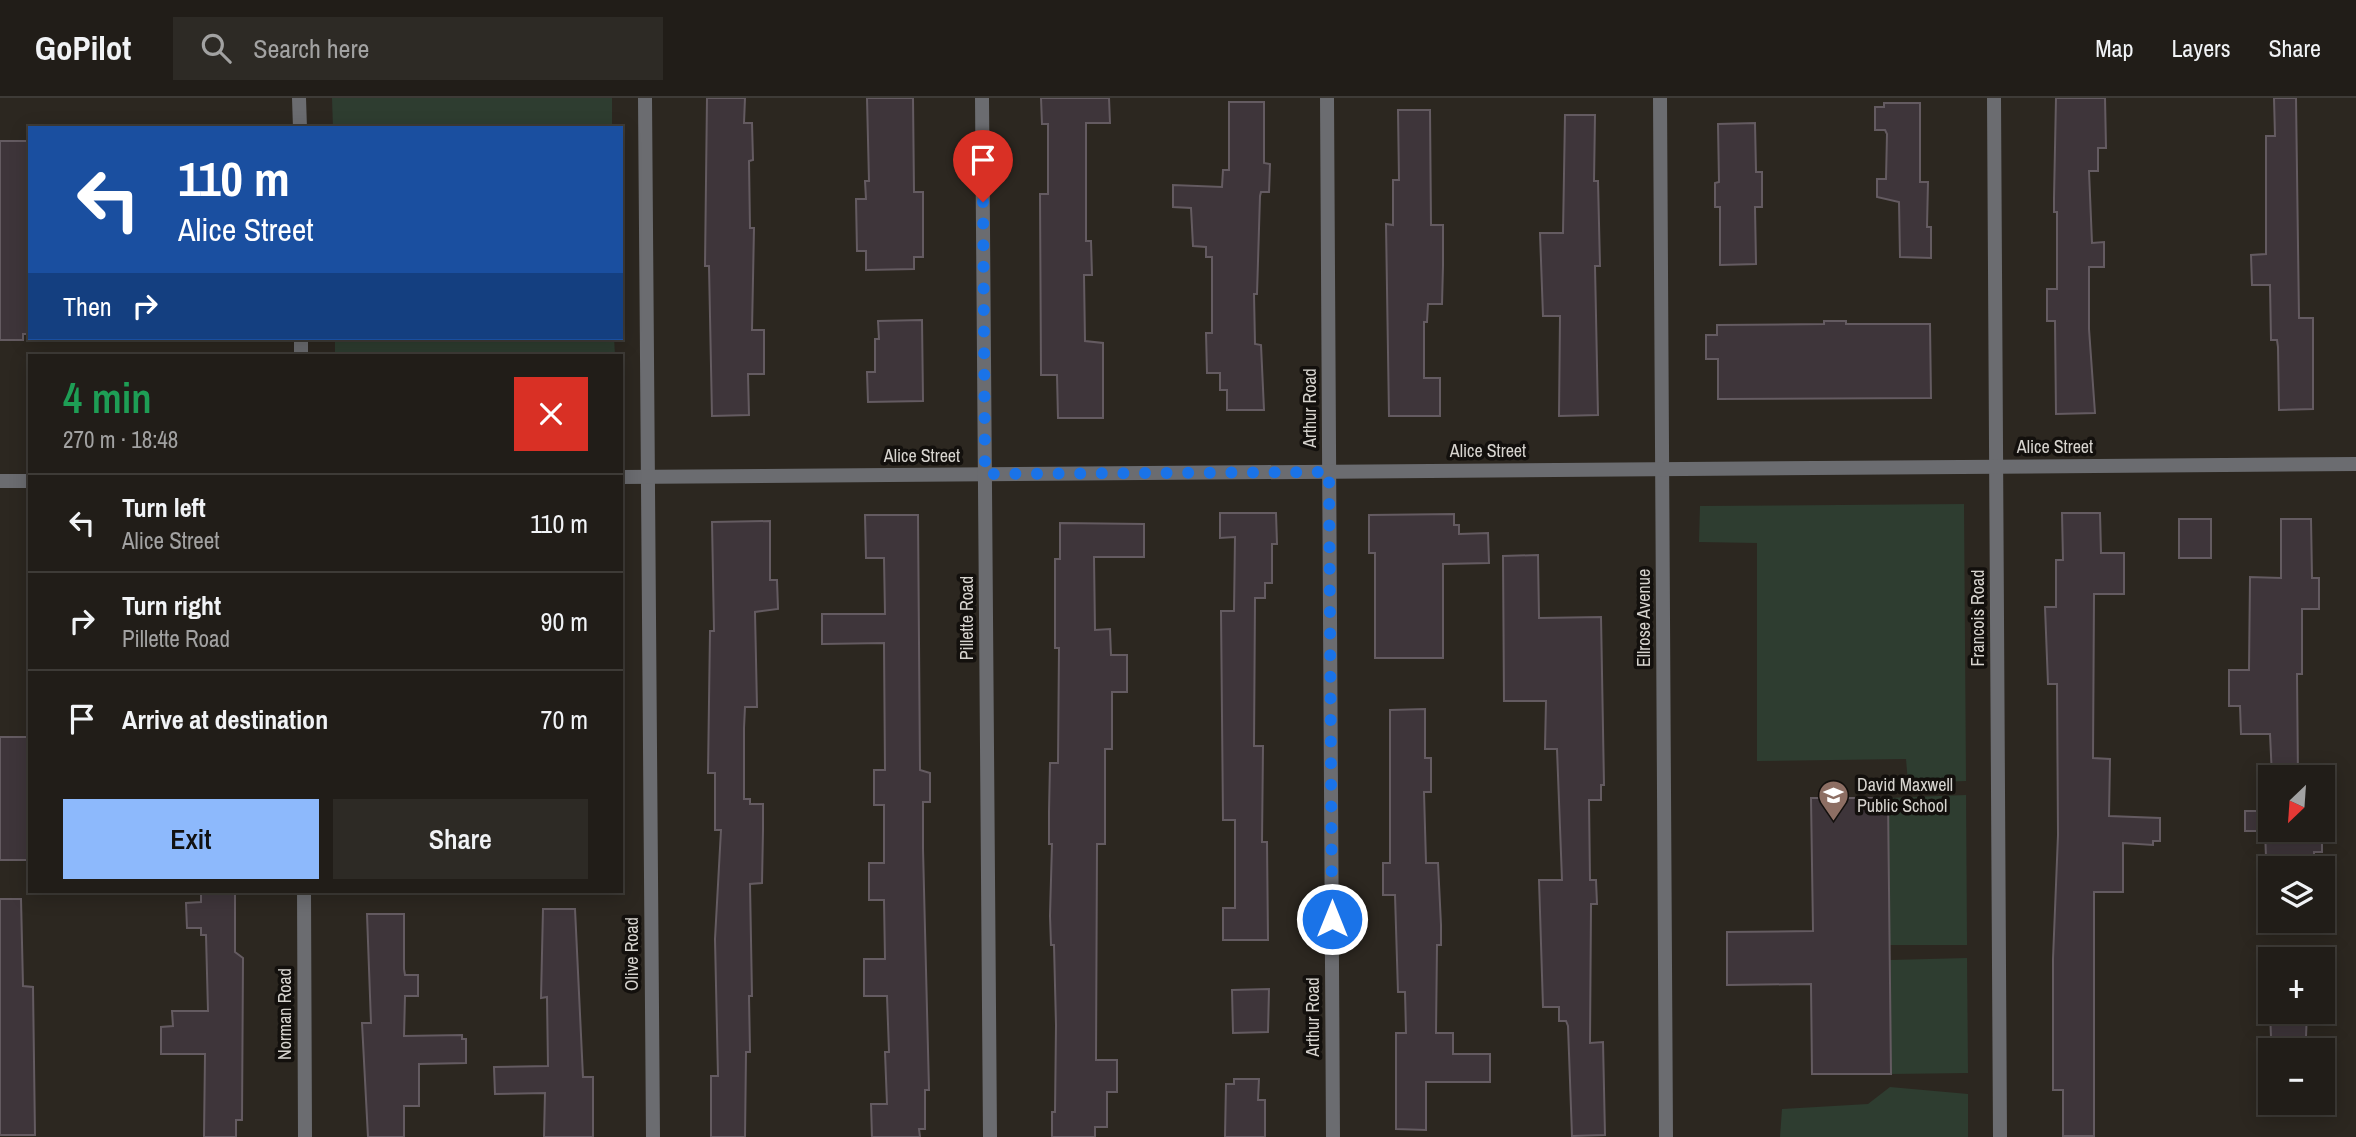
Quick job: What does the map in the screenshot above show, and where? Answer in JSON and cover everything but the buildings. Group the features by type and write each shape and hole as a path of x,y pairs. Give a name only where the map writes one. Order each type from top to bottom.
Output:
{"street":[{"path":"299,98 300,126"},
{"name":"Olive Road","path":"645,98 653,1137"},
{"name":"Pillette Road","path":"982,98 990,1137"},
{"name":"Arthur Road","path":"1327,98 1334,1137"},
{"name":"Ellrose Avenue","path":"1660,98 1666,1137"},
{"name":"Francois Road","path":"1994,98 2000,1137"},
{"name":"Alice Street","path":"623,477 2356,464"},
{"path":"0,481 28,481"},
{"name":"Norman Road","path":"304,893 305,1137"}],"green space":[{"path":"332,98 612,98 612,126 333,126"},
{"path":"335,340 614,340 615,354 335,354"},
{"path":"1964,504 1966,781 1908,783 1906,759 1757,761 1757,543 1699,542 1700,506"},
{"path":"1966,795 1967,945 1890,945 1888,798"},
{"path":"1967,958 1968,1073 1891,1074 1890,960"},
{"path":"1890,1087 1968,1094 1968,1137 1780,1137 1782,1109 1868,1104"}],"place":[{"name":"David Maxwell Public School","path":"1834,822"}],"route":[{"path":"983,202 985,474 1329,472 1332,919"}]}
